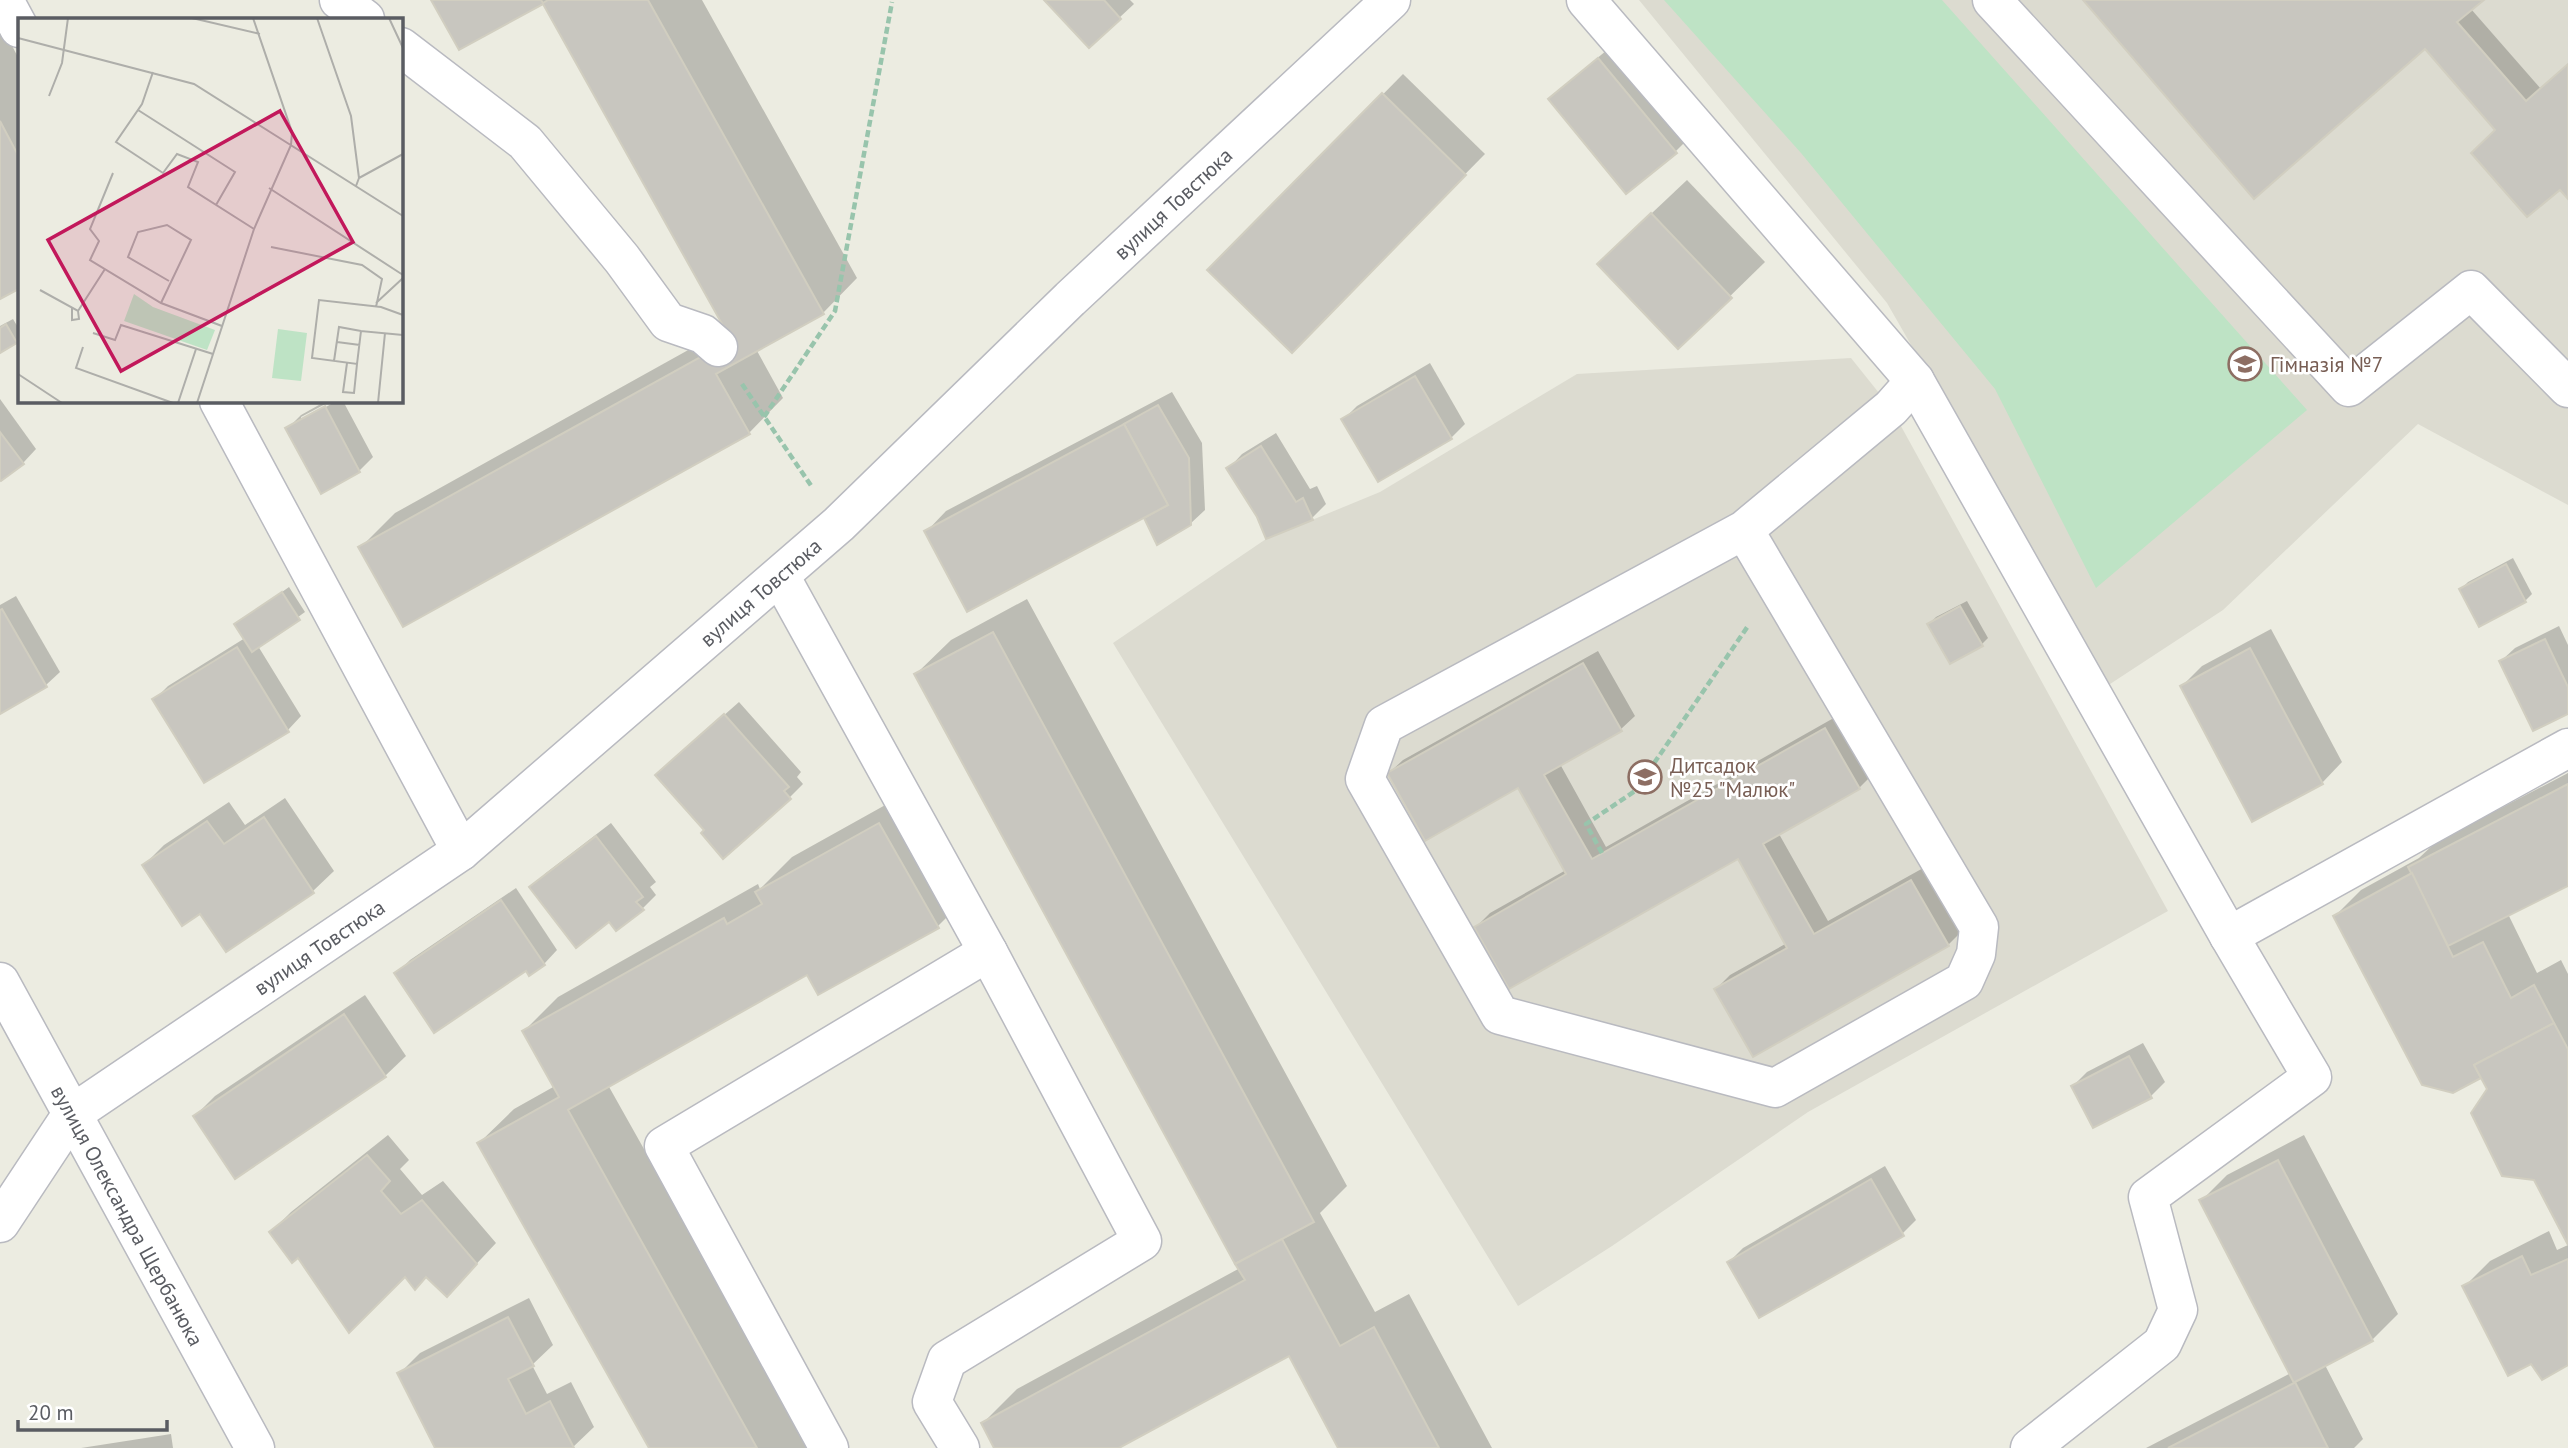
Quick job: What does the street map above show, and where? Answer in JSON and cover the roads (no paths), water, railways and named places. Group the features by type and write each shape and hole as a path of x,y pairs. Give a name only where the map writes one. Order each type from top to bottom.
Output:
{"street":[{"path":"4,0 18,26"},
{"path":"339,0 364,18"},
{"name":"вулиця Товстюка","path":"72,1114 461,851 839,524 1070,299 1391,0"},
{"path":"1586,0 1914,381 2312,1077 2148,1197 2178,1310 2162,1344 2030,1448"},
{"path":"1992,0 2349,387 2472,290 2568,388"},
{"path":"402,48 525,142 622,259 668,322 703,334 727,362"},
{"path":"1744,530 1979,927 1976,954 1964,981 1775,1088 1500,1015 1365,779 1384,725 1744,530 1891,408 1914,381"},
{"path":"220,402 461,851"},
{"path":"780,576 988,952 1142,1241 947,1360 932,1402 960,1448"},
{"path":"2229,936 2568,748"},
{"path":"829,1448 664,1146 988,952"},
{"name":"вулиця Олександра Щербанюка","path":"0,982 255,1448"},
{"path":"0,1223 72,1114"}],"place":[{"name":"Гімназія №7","path":"2245,364"},
{"name":"Дитсадок №25 \"Малюк\"","path":"1645,777"}]}
